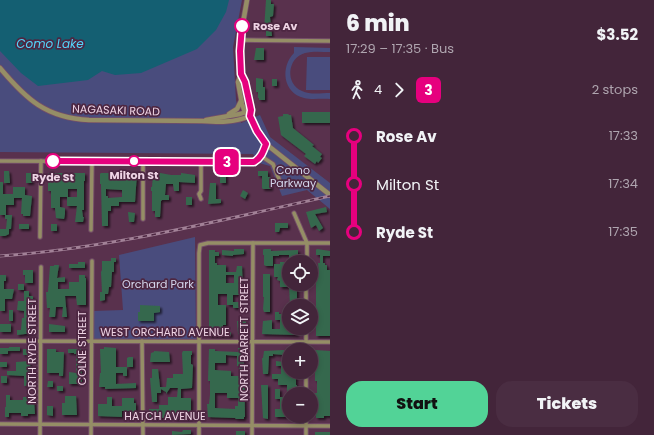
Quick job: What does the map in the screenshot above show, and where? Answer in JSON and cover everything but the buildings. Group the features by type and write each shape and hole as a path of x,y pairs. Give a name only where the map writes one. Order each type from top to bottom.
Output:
{"street":[{"path":"248,0 240,40 241,74 238,82 245,112 250,116 257,131 266,144 330,195"},
{"path":"240,40 330,41"},
{"name":"NAGASAKI ROAD","path":"0,68 18,89 30,100 43,108 65,117 89,120 202,121"},
{"path":"241,74 245,82 251,110 250,116"},
{"path":"226,116 237,109 241,97"},
{"path":"202,121 251,110"},
{"path":"202,121 233,121 241,120 250,116"},
{"path":"0,161 254,162 261,156 266,144"},
{"path":"261,156 273,164 282,187"},
{"path":"40,237 41,161"},
{"path":"91,230 92,161"},
{"path":"143,161 143,219"},
{"path":"201,199 199,194 201,191 202,162"},
{"path":"294,213 307,243 307,255"},
{"path":"199,435 200,245 208,243 330,243"},
{"name":"NORTH BARRETT STREET","path":"252,435 253,243"},
{"name":"COLNE STREET","path":"91,435 92,261"},
{"name":"NORTH RYDE STREET","path":"40,435 41,267"},
{"path":"306,335 306,342"},
{"name":"WEST ORCHARD AVENUE","path":"0,341 330,342"},
{"path":"142,341 143,435"},
{"name":"HATCH AVENUE","path":"0,424 330,426"},
{"path":"306,426 306,435"}],"green space":[{"name":"Como Parkway","path":"0,0 242,0 233,47 236,100 241,123 260,115 270,137 330,183 330,209 307,190 282,196 270,166 259,163 253,154 0,152"},
{"path":"294,47 330,48 330,52 311,52 299,56 292,65 290,71 293,83 297,88 308,93 330,93 330,99 304,98 292,91 288,85 285,72 294,53"},
{"path":"307,57 330,57 330,90 306,90"},
{"name":"Orchard Park","path":"195,237 196,339 93,339 93,311 123,310 119,255"}],"water":[{"name":"Como Lake","path":"0,0 229,0 226,12 216,30 197,49 141,73 115,75 102,71 88,80 38,86 21,73 0,51"}],"railway":[{"path":"0,256 83,247 125,240 330,196"}],"bus line":[{"name":"3","path":"53,161 254,162 261,156 266,144 253,125 250,116 251,110 245,82 240,70 240,40 242,26"}],"place":[{"name":"Rose Av","path":"242,26"},
{"name":"Ryde St","path":"53,161"},
{"name":"Milton St","path":"134,161"}]}
